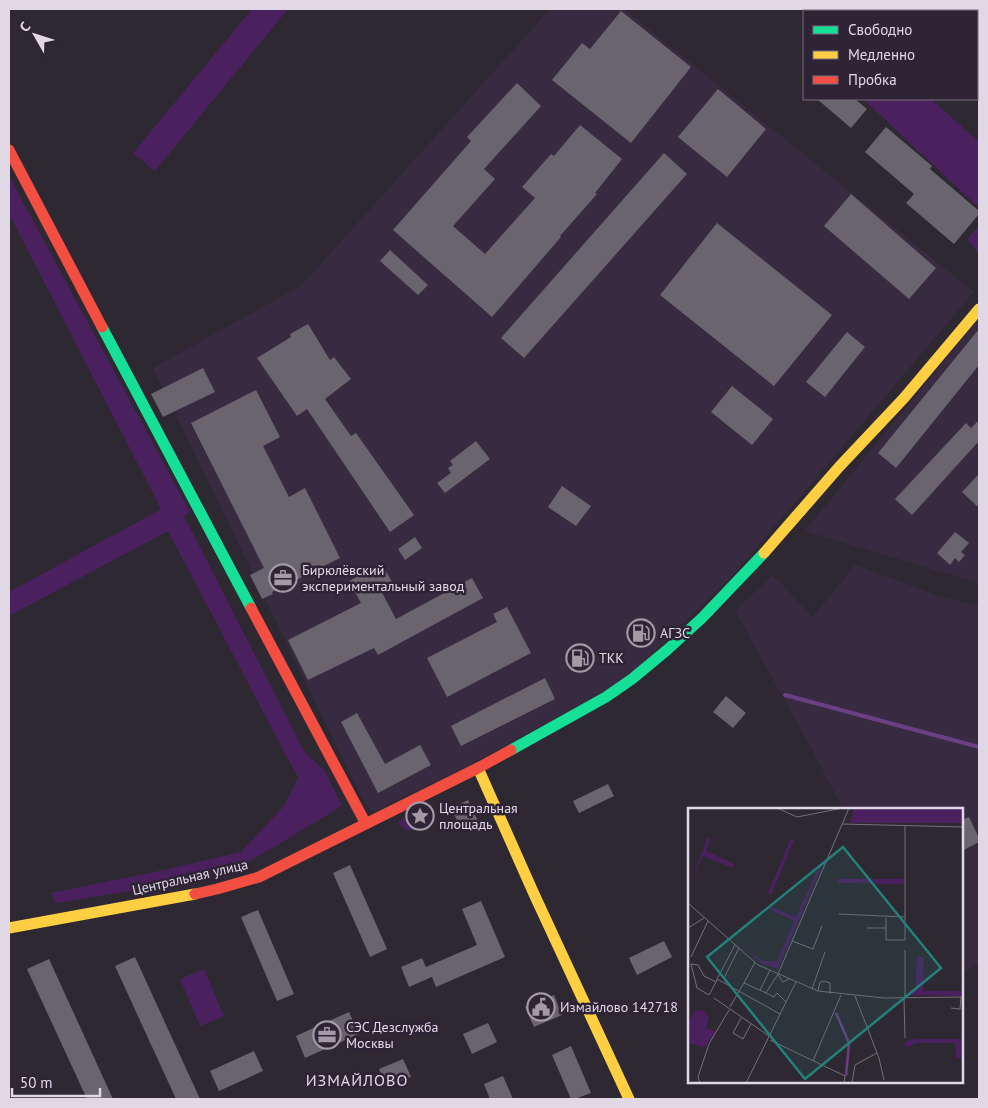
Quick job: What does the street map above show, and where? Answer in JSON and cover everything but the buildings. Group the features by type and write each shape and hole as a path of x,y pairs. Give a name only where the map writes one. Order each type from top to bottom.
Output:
{"street":[{"path":"9,150 366,824"},
{"name":"Центральная улица","path":"9,928 165,900 259,877 478,768 606,697 640,674 670,649 766,552 903,399 979,308"},
{"path":"478,768 629,1099"}],"shaded area":[{"path":"252,9 288,9 155,171 133,153"},
{"path":"550,9 624,9 974,292 734,574 627,679 464,768 375,811 370,810 364,802 153,368 302,285"},
{"path":"864,100 932,100 979,142 979,208"},
{"path":"9,176 190,512 184,516 305,753 325,771 342,806 249,862 180,883 56,903 51,893 241,852 284,806 298,778 168,531 9,616 9,592 161,509 9,214"},
{"path":"979,225 979,254 967,239"},
{"path":"979,318 979,583 805,531"},
{"path":"855,565 939,596 979,606 979,964 963,972 963,808 842,808 735,611 773,575 813,617"},
{"name":"Центральная площадь","path":"428,804 431,805 434,813 430,819 408,831 398,824 399,821"},
{"path":"204,969 224,1016 200,1026 180,979"}],"waterway":[{"path":"785,695 979,747"}],"traffic: fast":[{"path":"102,327 251,608"},
{"path":"511,750 606,697 632,679 702,618 764,553"}],"traffic: slow":[{"path":"764,553 839,467 904,398 979,309"},
{"path":"478,768 629,1099"},
{"path":"9,928 195,894"}],"traffic: jam":[{"path":"9,150 102,327"},
{"path":"251,608 366,824"},
{"path":"195,894 259,877 511,750"}],"place":[{"name":"Бирюлёвский экспериментальный завод","path":"283,578"},
{"name":"АГЗС","path":"641,633"},
{"name":"ТКК","path":"580,658"},
{"name":"Центральная площадь","path":"420,816"},
{"name":"Измайлово 142718","path":"541,1007"},
{"name":"СЭС Дезслужба Москвы","path":"327,1035"}],"district":[{"name":"ИЗМАЙЛОВО","path":"357,1080"}]}
